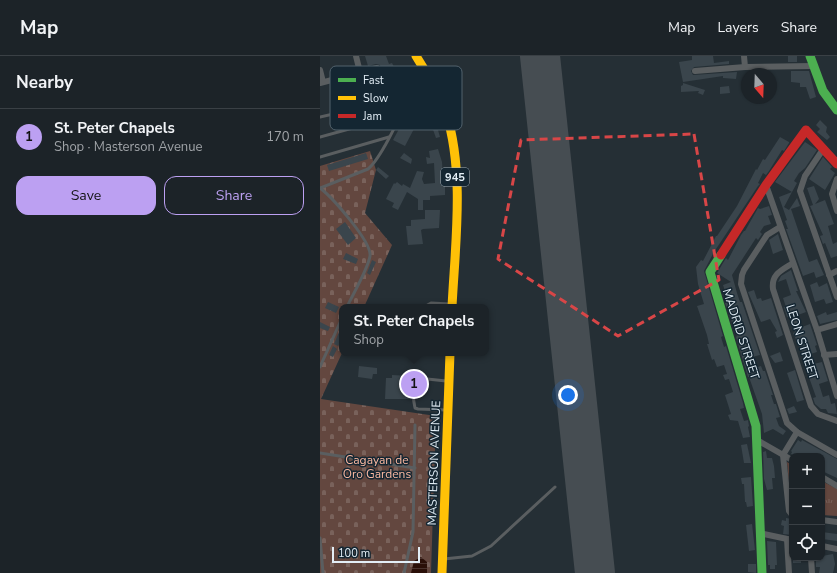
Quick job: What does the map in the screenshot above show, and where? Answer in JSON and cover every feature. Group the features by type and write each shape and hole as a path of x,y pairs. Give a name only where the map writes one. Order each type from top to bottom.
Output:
{"street":[{"path":"356,56 358,66"},
{"name":"945","path":"416,56 422,66"},
{"path":"744,56 745,67"},
{"path":"810,56 823,91 837,110"},
{"path":"695,71 745,67 813,66"},
{"path":"320,70 322,82"},
{"name":"945","path":"450,130 455,199 452,304"},
{"name":"MADRID STREET","path":"762,573 759,533 757,440 753,410 710,272 766,185 806,130 824,148"},
{"path":"837,164 824,148 806,176 800,191 837,297"},
{"path":"837,179 832,194 837,211"},
{"path":"766,185 817,330 837,396"},
{"path":"780,227 767,236 744,270 741,284 785,419 797,432 837,455"},
{"name":"LEON STREET","path":"793,263 776,274 772,283 773,290 811,406 818,414 837,421"},
{"path":"829,275 837,271"},
{"path":"817,330 837,324"},
{"path":"824,355 837,354"},
{"name":"MASTERSON AVENUE","path":"442,573 450,356"},
{"path":"789,511 783,455 797,432"},
{"path":"757,440 789,458"},
{"path":"825,479 837,486"},
{"path":"825,520 837,522"},
{"path":"759,533 789,539"},
{"path":"825,547 837,549"},
{"path":"789,561 789,573"},
{"path":"811,561 812,573"}],"lane":[{"path":"320,117 330,115"},
{"path":"320,138 348,130"},
{"path":"348,304 368,262 370,251 365,241 333,200 320,188 368,169 374,164 392,130"},
{"path":"320,157 389,137"},
{"path":"429,304 442,304"},
{"path":"320,368 339,325"},
{"path":"448,410 415,408 414,385 418,378 449,381"},
{"path":"404,573 413,532 415,425"},
{"path":"320,453 415,468"},
{"path":"442,559 472,556 486,549 555,487"},
{"path":"320,538 323,573"}],"highlighted area":[{"path":"694,134 719,280 618,336 498,259 521,140"}],"green space":[{"name":"Cagayan de Oro Gardens","path":"370,151 376,170 365,213 392,245 365,304 339,304 339,356 341,356 321,399 436,416 431,573 320,573 320,166"},
{"path":"787,462 789,463 789,482"},
{"path":"825,483 837,489 837,516 825,515"}],"shaded area":[{"path":"421,557 427,562 427,573 411,573 414,561"}],"building":[{"path":"365,56 386,56 389,64 392,63 394,66 380,66 376,64 368,66"},
{"path":"692,56 713,56 714,63 729,61 729,64 694,67 691,71 693,75 737,72 736,79 723,78 723,76 683,82 679,62 692,60"},
{"path":"788,56 797,56 797,62 788,62"},
{"path":"791,71 809,71 816,97 810,99 806,87 800,87 800,83 791,82"},
{"path":"683,83 705,90 703,95 698,93 699,91 681,92 681,86"},
{"path":"729,86 730,93 720,94 720,87"},
{"path":"820,120 827,127 826,132 830,137 827,140 817,132 820,129 816,125"},
{"path":"398,130 413,130 405,146 393,140"},
{"path":"433,130 438,130 440,137 436,138"},
{"path":"780,137 789,143 784,151 782,150 766,175 763,173 758,183 760,184 714,252 704,271 723,336 721,337 724,347 726,346 743,403 744,408 740,409 744,421 748,420 750,437 743,438 738,421 730,420 728,415 731,414 725,395 733,392 729,379 725,380 723,375 727,374 724,365 717,367 714,359 712,360 707,344 709,344 707,335 697,306 704,304 698,284 696,267 701,260 703,261 716,236 737,206 756,169 757,170 763,159 765,160"},
{"path":"805,142 817,150 794,181 797,183 792,192 775,182"},
{"path":"438,149 442,162 443,178 445,178 445,195 430,196 430,200 423,200 423,210 418,210 418,199 407,192 398,210 392,207 394,203 386,199 394,183 395,184 397,182 402,186 403,184 410,188 417,171 424,172 422,179 424,184 435,183 434,163 427,164 426,157 430,158 429,151"},
{"path":"366,153 368,159 329,171 327,165"},
{"path":"404,153 412,159 411,164 400,158"},
{"path":"823,157 832,167 830,169 835,173 825,190 809,179"},
{"path":"378,167 389,176 386,179 376,170"},
{"path":"814,186 819,199 815,204 825,200 834,224 828,226 833,244 837,242 837,256 831,258 825,243 823,244 820,236 823,235 810,206 813,205 807,188"},
{"path":"792,192 784,207 789,210 797,198 800,206 791,209 809,262 817,259 824,275 816,278 814,272 803,276 786,229 788,229 785,221 787,220 779,197"},
{"path":"769,206 772,215 768,216 771,224 764,226 760,232 762,234 758,240 756,238 732,275 740,302 742,302 760,355 752,357 755,368 761,366 763,371 765,371 773,395 771,395 774,404 776,404 780,417 776,418 779,426 786,431 783,435 773,429 764,433 762,414 748,377 736,337 737,336 725,303 727,302 725,298 727,297 723,285 731,282 717,273 726,258 728,260 741,235 745,231 758,208 760,209"},
{"path":"425,210 440,210 439,228 421,230 423,244 408,245 406,226 411,226 411,220 425,219"},
{"path":"345,222 356,238 348,245 336,229"},
{"path":"778,234 783,250 773,254 769,240"},
{"path":"346,253 358,259 356,264 343,259"},
{"path":"372,260 376,262 370,275 367,273"},
{"path":"791,270 798,291 796,291 806,312 798,315 802,327 810,324 817,345 815,346 817,352 804,356 793,333 795,332 790,316 787,317 784,307 786,307 783,298 791,295 786,279 778,282 781,276"},
{"path":"817,282 819,287 827,283 833,302 826,304 824,299 815,302 810,285"},
{"path":"754,290 757,299 761,298 762,301 771,298 783,335 777,338 775,332 777,331 770,319 761,322 748,292"},
{"path":"328,302 339,307 336,313 325,308"},
{"path":"826,312 827,315 837,312 837,320 820,324 817,316"},
{"path":"320,322 330,327 328,331 320,328"},
{"path":"339,332 339,344 338,346 334,344"},
{"path":"333,346 337,349 333,357 329,355"},
{"path":"780,352 783,361 775,363 770,356"},
{"path":"822,362 828,381 819,384 823,397 829,395 831,404 835,403 837,414 828,413 826,409 821,409 815,404 813,398 816,397 805,366"},
{"path":"359,366 377,368 377,374 373,374 372,379 358,377"},
{"path":"795,370 804,400 797,402 787,373"},
{"path":"392,375 410,376 410,399 385,399 386,378 392,378"},
{"path":"794,406 797,412 789,414 787,409"},
{"path":"798,440 801,442 802,440 837,459 837,478 825,472 825,453 792,453 791,451"},
{"path":"747,444 751,463 744,463 741,445"},
{"path":"766,451 767,458 772,458 775,478 772,478 773,489 767,490 764,479 763,452"},
{"path":"751,477 753,506 747,507 745,502 744,484 742,484 741,478"},
{"path":"786,518 789,518 789,535 783,534 784,526 781,525 782,520 786,521"},
{"path":"752,524 755,550 749,551 746,525"},
{"path":"825,532 837,534 837,541 825,539"},
{"path":"767,541 776,542 777,565 775,565 775,569 770,569 770,565 768,565"},
{"path":"833,554 835,564 833,573 819,573 820,567 816,567 816,561 825,561 825,555"},
{"path":"793,561 801,561 801,563 793,563"},
{"path":"748,564 756,564 756,573 748,572"}],"runway":[{"path":"540,56 595,573"}],"traffic: fast":[{"path":"810,56 823,91 837,110"},
{"path":"721,255 710,272 756,426 762,573"}],"traffic: slow":[{"path":"416,56 422,66"},
{"path":"450,130 457,184 452,304"},
{"path":"442,573 450,356"}],"traffic: jam":[{"path":"721,255 766,185 806,130 837,164"}],"place":[{"name":"St. Peter Chapels","path":"414,384"}]}
